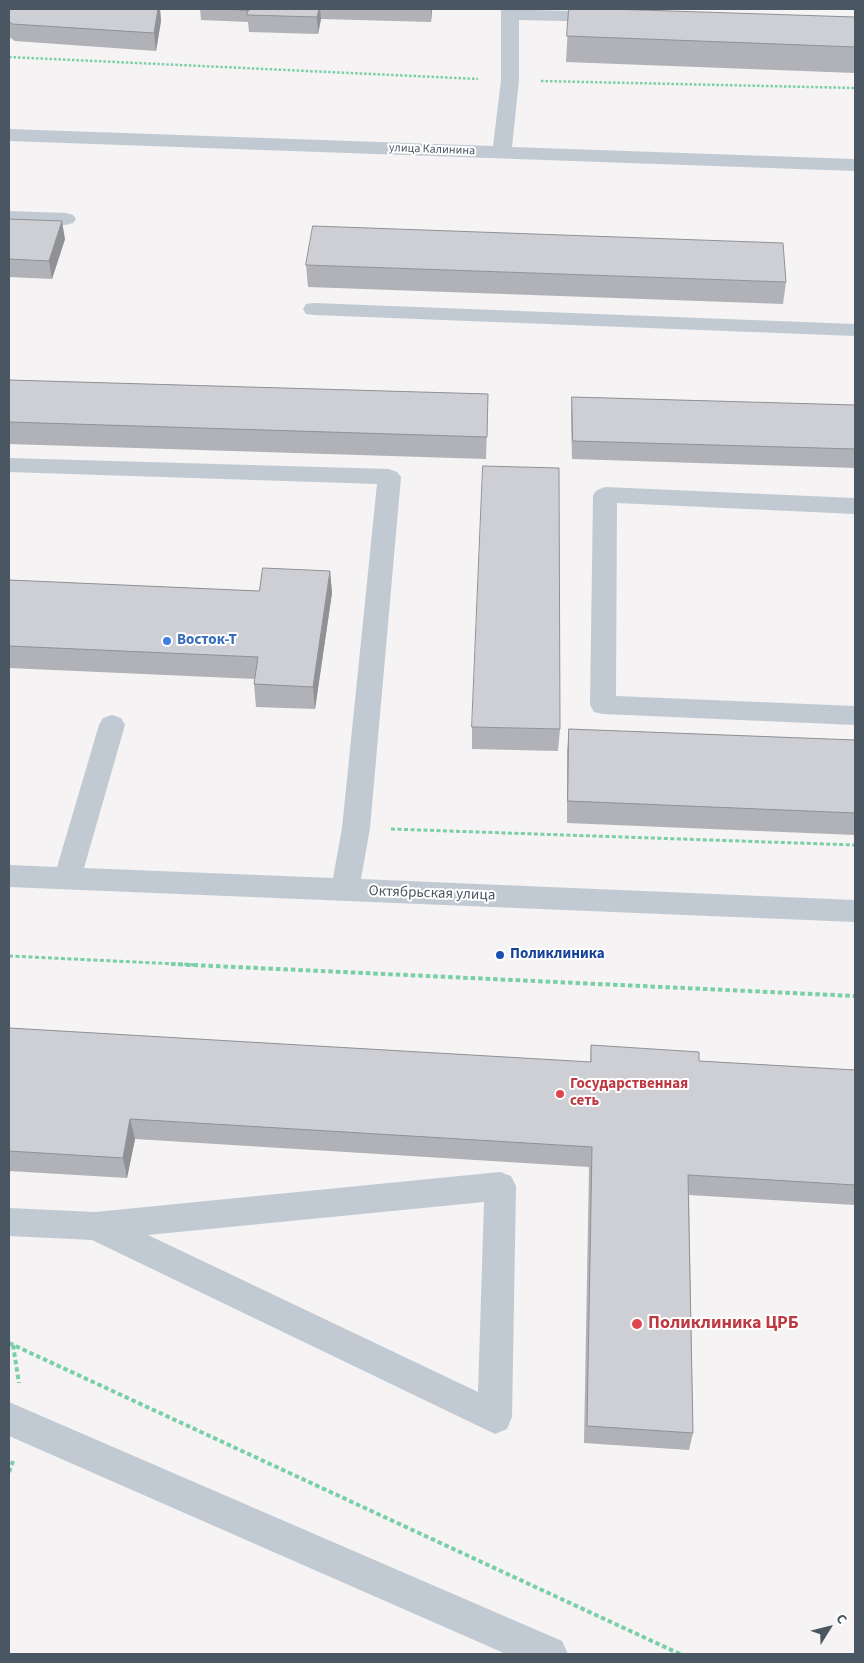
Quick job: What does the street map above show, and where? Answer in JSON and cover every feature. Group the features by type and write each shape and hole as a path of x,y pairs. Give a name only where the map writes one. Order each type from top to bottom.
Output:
{"street":[{"path":"502,153 510,80 510,11 618,18"},
{"name":"улица Калинина","path":"9,136 855,165"},
{"path":"9,217 66,219"},
{"path":"314,309 855,330"},
{"path":"9,465 389,477 356,828 344,890"},
{"path":"855,506 605,495 603,695 603,705 855,716"},
{"path":"67,879 112,726"},
{"name":"Октябрьская улица","path":"9,876 855,911"},
{"path":"9,1222 95,1226 500,1186 495,1417 95,1226"},
{"path":"9,1418 549,1654"}],"path":[{"path":"9,57 510,80 855,88"},
{"path":"356,828 855,845"},
{"path":"9,956 855,996"},
{"path":"9,1343 680,1654"}],"building":[{"path":"9,9 158,9 154,33 12,24 9,21"},
{"path":"249,9 319,9 317,17 247,15"},
{"path":"569,9 855,17 855,47 567,36"},
{"path":"9,219 62,221 49,261 9,259"},
{"path":"313,226 783,243 786,282 306,265"},
{"path":"9,380 488,394 487,437 9,422"},
{"path":"572,397 855,405 855,449 573,441"},
{"path":"483,466 559,468 560,729 472,727"},
{"name":"Восток-Т","path":"263,568 330,571 313,687 254,684 258,657 9,646 9,580 259,591"},
{"path":"569,729 855,740 855,813 568,801"},
{"name":"Поликлиника ЦРБ","path":"9,1028 591,1062 591,1045 699,1052 699,1061 855,1070 855,1185 688,1175 693,1433 587,1426 592,1147 130,1119 123,1158 9,1151"}],"place":[{"name":"Восток-Т","path":"167,641"},
{"name":"Поликлиника","path":"500,955"},
{"name":"Государственная сеть","path":"560,1094"},
{"name":"Поликлиника ЦРБ","path":"637,1324"}]}
